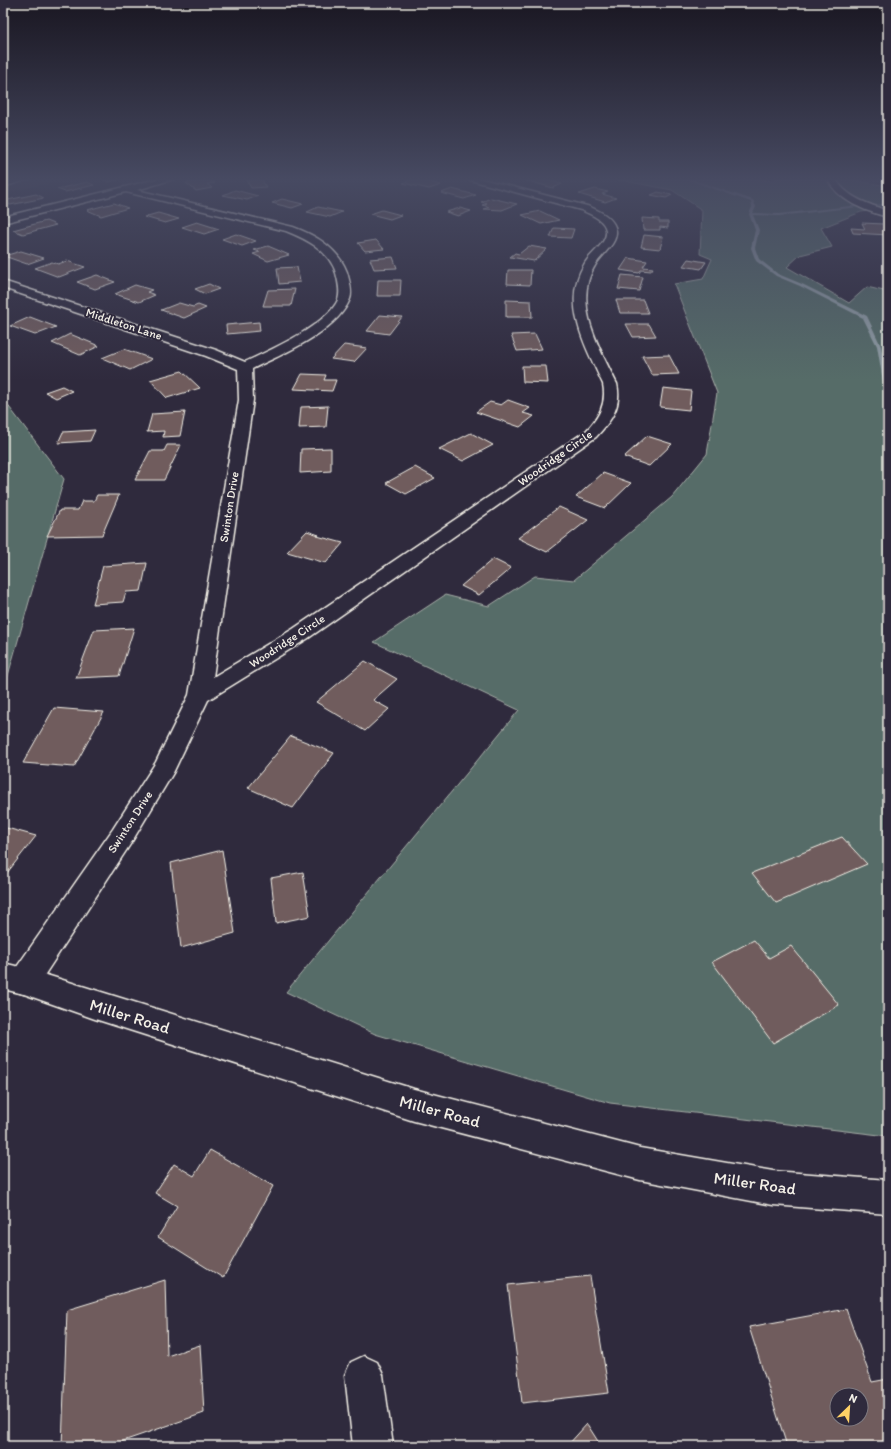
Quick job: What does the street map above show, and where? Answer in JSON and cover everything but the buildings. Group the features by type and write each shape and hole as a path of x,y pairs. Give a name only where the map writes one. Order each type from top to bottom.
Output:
{"street":[{"path":"245,367 316,329 336,311 344,299 345,293 343,277 335,259 322,246"},
{"name":"Woodridge Circle","path":"200,695 300,634 590,434 604,420 608,413 612,394 610,384 585,327 580,301 580,287 585,273 604,246"},
{"name":"Middleton Lane","path":"3,284 212,354 245,367"},
{"name":"Swinton Drive","path":"14,978 122,836 165,768 200,695 246,400 245,367"},
{"name":"Miller Road","path":"14,978 95,1005 414,1105 640,1164 773,1188 888,1196"},
{"path":"364,1375 373,1446"}],"green space":[{"path":"700,246 831,246 832,247 800,255 787,267 849,303 867,287 888,292 888,446 885,456 888,460 888,1136 610,1103 375,1034 286,992 519,710 374,642 445,595 489,606 535,576 574,580 672,497 707,454 717,393 674,284 703,279 712,259 700,254"},
{"path":"3,399 64,479 3,693"}],"waterway":[{"path":"754,246 757,260 777,275 801,285 865,317 879,346 888,393"}]}
